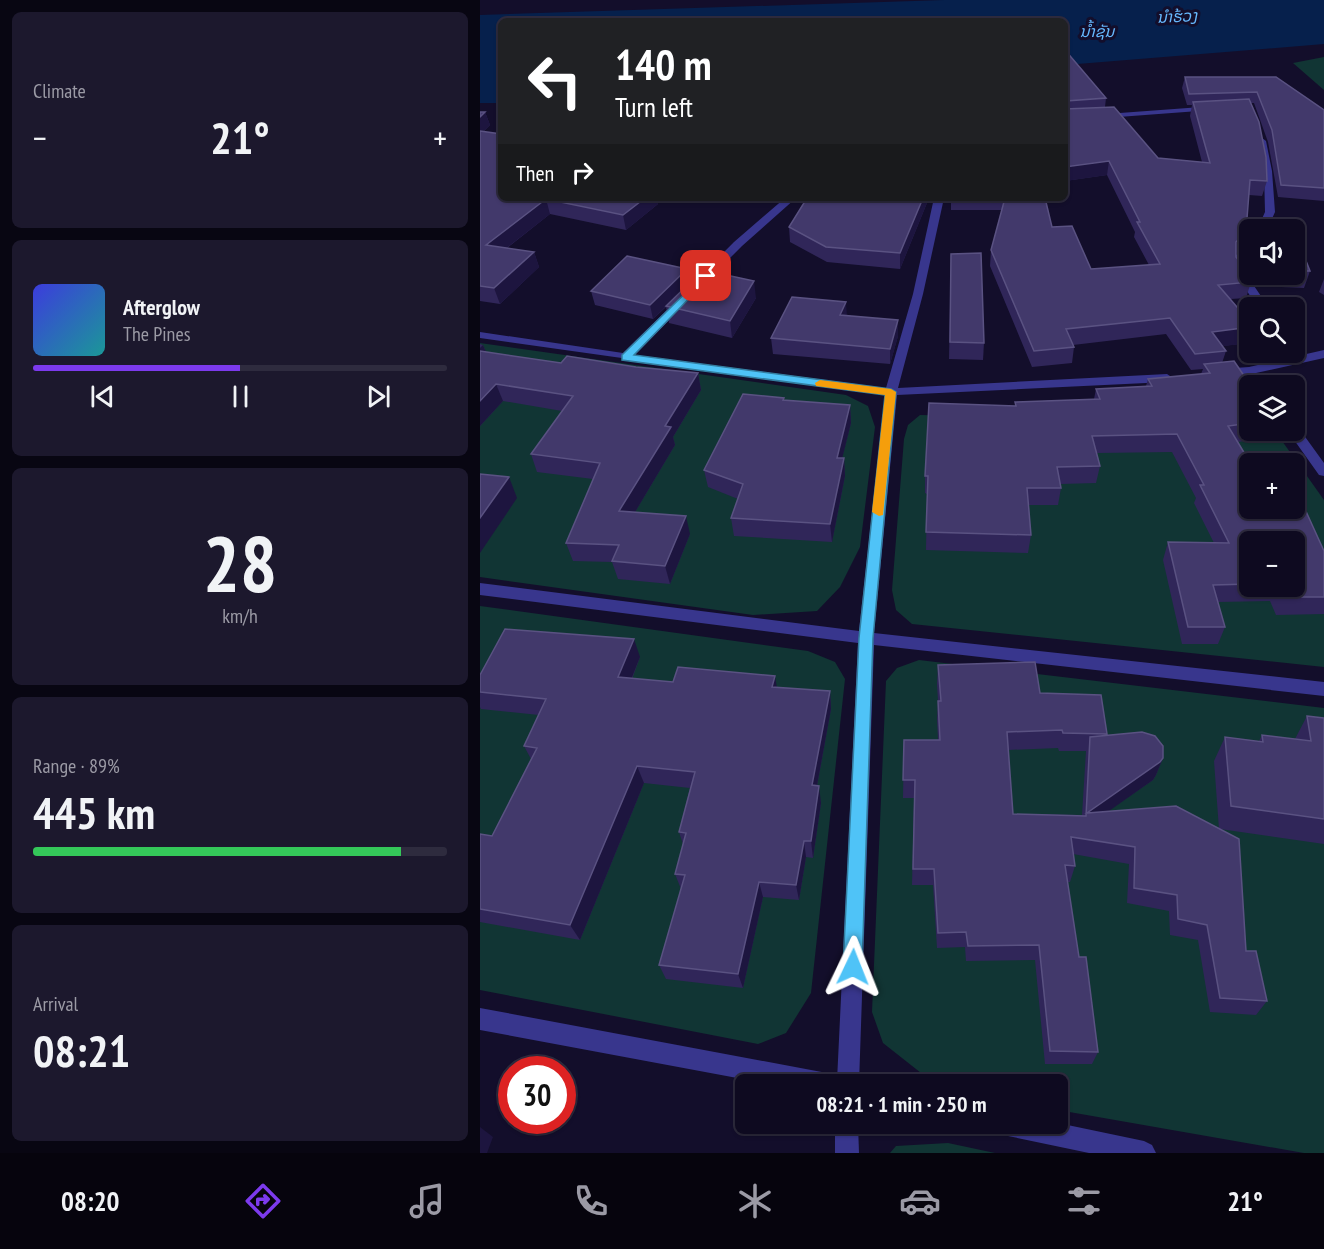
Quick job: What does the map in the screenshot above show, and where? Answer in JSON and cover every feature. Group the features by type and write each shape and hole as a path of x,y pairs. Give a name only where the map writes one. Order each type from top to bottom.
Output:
{"street":[{"path":"1068,119 1216,108"},
{"path":"1261,135 1268,171 1270,212 1267,219"},
{"path":"626,357 738,244 788,201"},
{"path":"848,1074 866,638 891,392 918,294 938,201"},
{"path":"480,335 891,392 1180,377"},
{"path":"1305,355 1324,354"},
{"path":"1203,375 1249,371 1274,363"},
{"path":"1249,371 1252,375"},
{"path":"1301,441 1324,472"},
{"path":"480,589 866,638 1324,689"},
{"path":"480,1019 774,1074"},
{"path":"847,1134 847,1153"},
{"path":"1055,1134 1144,1153"}],"green space":[{"path":"1324,57 1324,90 1293,63"},
{"path":"480,343 846,395 868,406 875,427 860,547 840,587 817,611 753,615 480,577"},
{"path":"920,415 1017,417 1239,429 1239,441 1282,441 1291,453 1239,453 1239,519 1305,519 1305,473 1324,500 1324,667 912,624 896,610 892,590 904,439 908,425"},
{"path":"480,606 808,651 835,662 845,679 811,993 786,1033 758,1044 480,990"},
{"path":"919,660 1324,708 1324,1153 1304,1153 1068,1112 1068,1074 922,1074 883,1043 872,1012 886,681 897,668"},
{"path":"948,1143 995,1153 890,1153 896,1146"}],"water":[{"name":"ນ້ຳຊັນ","path":"944,0 1324,0 1324,44 1068,65 1068,18 498,18 498,103 480,103 480,15"}],"building":[{"path":"1068,54 1106,98 1068,101"},
{"path":"1185,77 1276,77 1324,110 1324,188 1281,185 1272,130 1257,92 1189,94"},
{"path":"1249,99 1259,122 1266,157 1267,181 1250,180 1247,219 1239,219 1236,257 1239,261 1239,283 1218,285 1239,309 1239,328 1212,332 1226,351 1195,354 1170,318 1066,329 1074,347 1034,351 991,250 1004,201 1046,201 1052,227 1072,226 1091,269 1160,264 1137,222 1140,222 1109,161 1068,167 1068,109 1114,107 1158,158 1210,163 1193,102"},
{"path":"480,131 498,134 498,201 543,201 486,245 534,252 494,288 480,286"},
{"path":"556,201 641,201 623,215"},
{"path":"805,201 922,201 900,253 826,247 789,227"},
{"path":"981,253 984,343 950,342 951,254"},
{"path":"627,256 687,269 650,305 591,291"},
{"path":"1305,258 1310,271 1305,271"},
{"path":"703,270 754,281 730,321 666,306"},
{"path":"792,297 846,302 840,315 898,320 890,349 771,338"},
{"path":"480,351 561,363 567,356 636,367 698,373 665,426 671,427 619,511 686,516 665,566 612,561 619,545 566,543 600,463 531,454 573,396 496,384 480,401"},
{"path":"1234,361 1244,375 1239,375 1239,424 1228,426 1244,453 1239,453 1239,519 1305,519 1305,509 1324,551 1324,597 1305,597 1305,531 1239,531 1239,584 1213,585 1225,627 1188,627 1168,542 1229,543 1200,485 1204,485 1177,434 1092,436 1100,466 1057,467 1061,488 1027,488 1031,535 926,532 928,476 925,476 929,403 1016,406 1015,402 1100,399 1096,389 1152,386 1148,379 1210,373 1204,364"},
{"path":"743,394 784,398 783,400 850,405 837,458 844,458 830,524 731,518 743,484 704,470"},
{"path":"480,474 509,477 480,518"},
{"path":"505,629 634,639 618,677 673,682 678,667 775,676 772,687 830,691 812,785 819,786 811,841 804,841 796,885 759,882 738,974 659,965 685,875 675,874 686,833 679,832 695,772 637,766 570,925 480,909 480,834 492,836 537,748 524,746 546,699 480,692 480,675"},
{"path":"1035,662 1040,693 1101,695 1107,734 1063,733 1062,730 1007,732 1013,814 1086,816 1090,737 1142,732 1155,736 1163,746 1163,758 1160,762 1087,813 1176,806 1239,839 1246,951 1256,951 1267,1001 1220,998 1207,925 1178,919 1177,895 1134,888 1135,847 1071,837 1075,866 1065,865 1079,957 1086,957 1098,1052 1050,1051 1039,945 968,946 966,932 938,933 934,869 913,869 915,780 903,780 904,740 940,740 938,701 941,701 938,665"},
{"path":"1307,716 1324,718 1324,819 1231,806 1225,737 1263,742 1262,735 1311,741"}],"slow traffic":[{"path":"820,383 891,392 879,512"}],"route":[{"path":"706,276 626,357 891,392 866,638 853,967"}],"water label":[{"name":"ນຳ້ຮວງ","path":"1177,16"}]}
